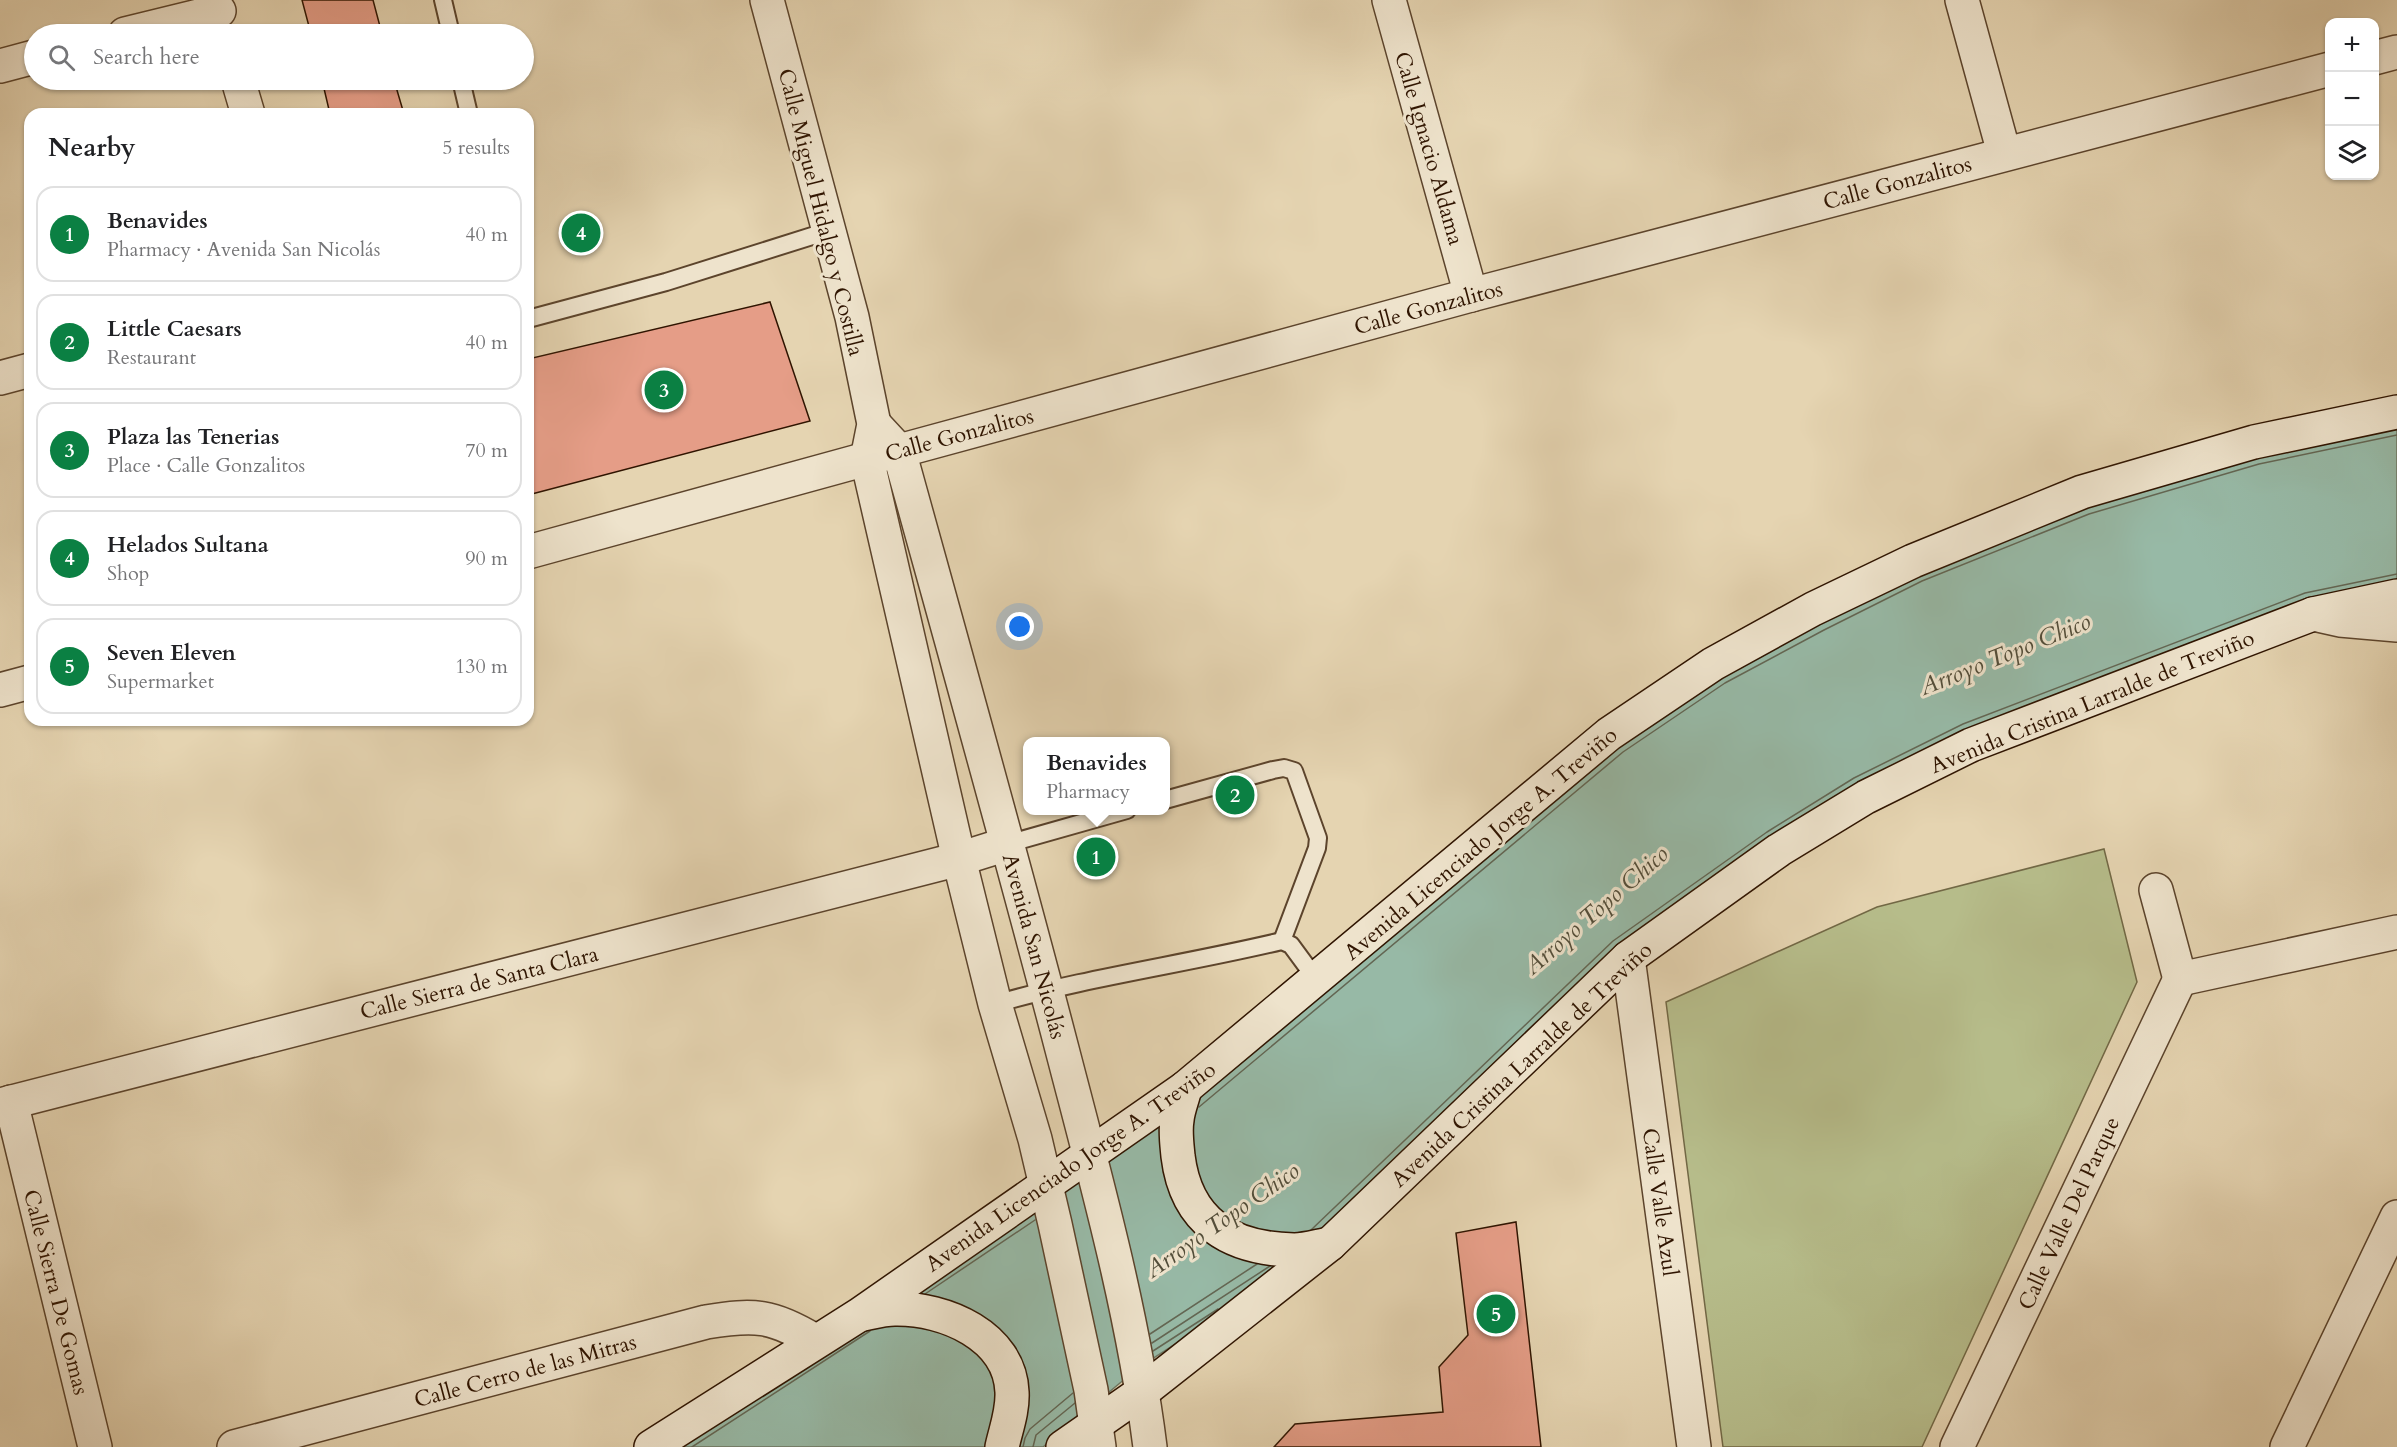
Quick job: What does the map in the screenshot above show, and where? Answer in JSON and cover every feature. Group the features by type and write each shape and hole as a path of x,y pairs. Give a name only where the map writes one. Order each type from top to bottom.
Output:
{"street":[{"name":"Calle Miguel Hidalgo y Costilla","path":"767,0 852,317 874,424 867,459"},
{"name":"Calle Ignacio Aldama","path":"1389,0 1472,295"},
{"path":"1962,0 2004,153"},
{"path":"175,24 220,15"},
{"path":"2379,57 2397,52"},
{"path":"0,66 24,60"},
{"name":"Calle Gonzalitos","path":"534,550 1472,295 2325,70"},
{"path":"241,90 246,108"},
{"path":"0,378 24,372"},
{"name":"Avenida Licenciado Jorge A. Treviño","path":"651,1447 859,1315 1185,1088 1609,734 1713,664 1813,609 1913,561 2082,492 2254,442 2397,412"},
{"path":"874,424 899,451"},
{"name":"Avenida San Nicolás","path":"899,451 1047,989 1090,1156 1140,1380 1150,1447"},
{"path":"867,459 958,859 995,1004 1035,1139 1091,1390 1098,1435"},
{"name":"Avenida Cristina Larralde de Treviño","path":"1063,1447 1098,1435 1140,1380 1330,1244 1628,958 1779,850 1866,797 1971,745 2313,614 2397,596"},
{"path":"2313,614 2340,620 2397,625"},
{"path":"0,690 24,684"},
{"name":"Calle Sierra de Santa Clara","path":"5,1104 958,859 1007,844"},
{"path":"2156,890 2180,979 2397,932"},
{"name":"Calle Valle Azul","path":"1628,958 1694,1447"},
{"name":"Calle Valle Del Parque","path":"1957,1447 2180,979"},
{"path":"1185,1088 1177,1120 1180,1176 1189,1199 1202,1219 1227,1236 1260,1246 1295,1250 1330,1244"},
{"name":"Calle Sierra De Gomas","path":"5,1104 95,1447"},
{"path":"2287,1447 2397,1217"},
{"path":"859,1315 896,1309 945,1317 966,1325 989,1340 1007,1367 1012,1390 1011,1410 1002,1447"},
{"name":"Calle Cerro de las Mitras","path":"234,1447 706,1322 740,1317 778,1321 815,1341"}],"lane":[{"path":"443,0 449,24"},
{"path":"463,90 468,108"},
{"path":"534,317 666,282 828,231"},
{"path":"1170,799 1274,770 1284,768 1294,771 1318,838 1317,848 1282,941"},
{"path":"1007,844 1109,815"},
{"path":"995,1004 1047,989 1282,941 1291,945 1316,979"}],"shaded area":[{"path":"2104,849 2137,982 1922,1447 1723,1447 1666,1002 1877,907"}],"water":[{"name":"Arroyo Topo Chico","path":"2397,412 2397,596 1971,745 1628,958 1330,1244 1138,1368 1043,1447 651,1447 1046,1186 1609,734 1913,561"}],"building":[{"path":"302,0 373,0 379,24 308,24"},
{"path":"324,90 397,90 402,108 329,108"},
{"path":"770,302 810,421 534,493 534,358"},
{"path":"1516,1222 1541,1447 1274,1447 1295,1424 1443,1412 1439,1367 1468,1335 1456,1233"}],"place":[{"name":"Helados Sultana","path":"581,233"},
{"name":"Plaza las Tenerias","path":"664,390"},
{"name":"Little Caesars","path":"1235,795"},
{"name":"Benavides","path":"1096,857"},
{"name":"Seven Eleven","path":"1496,1314"}]}
